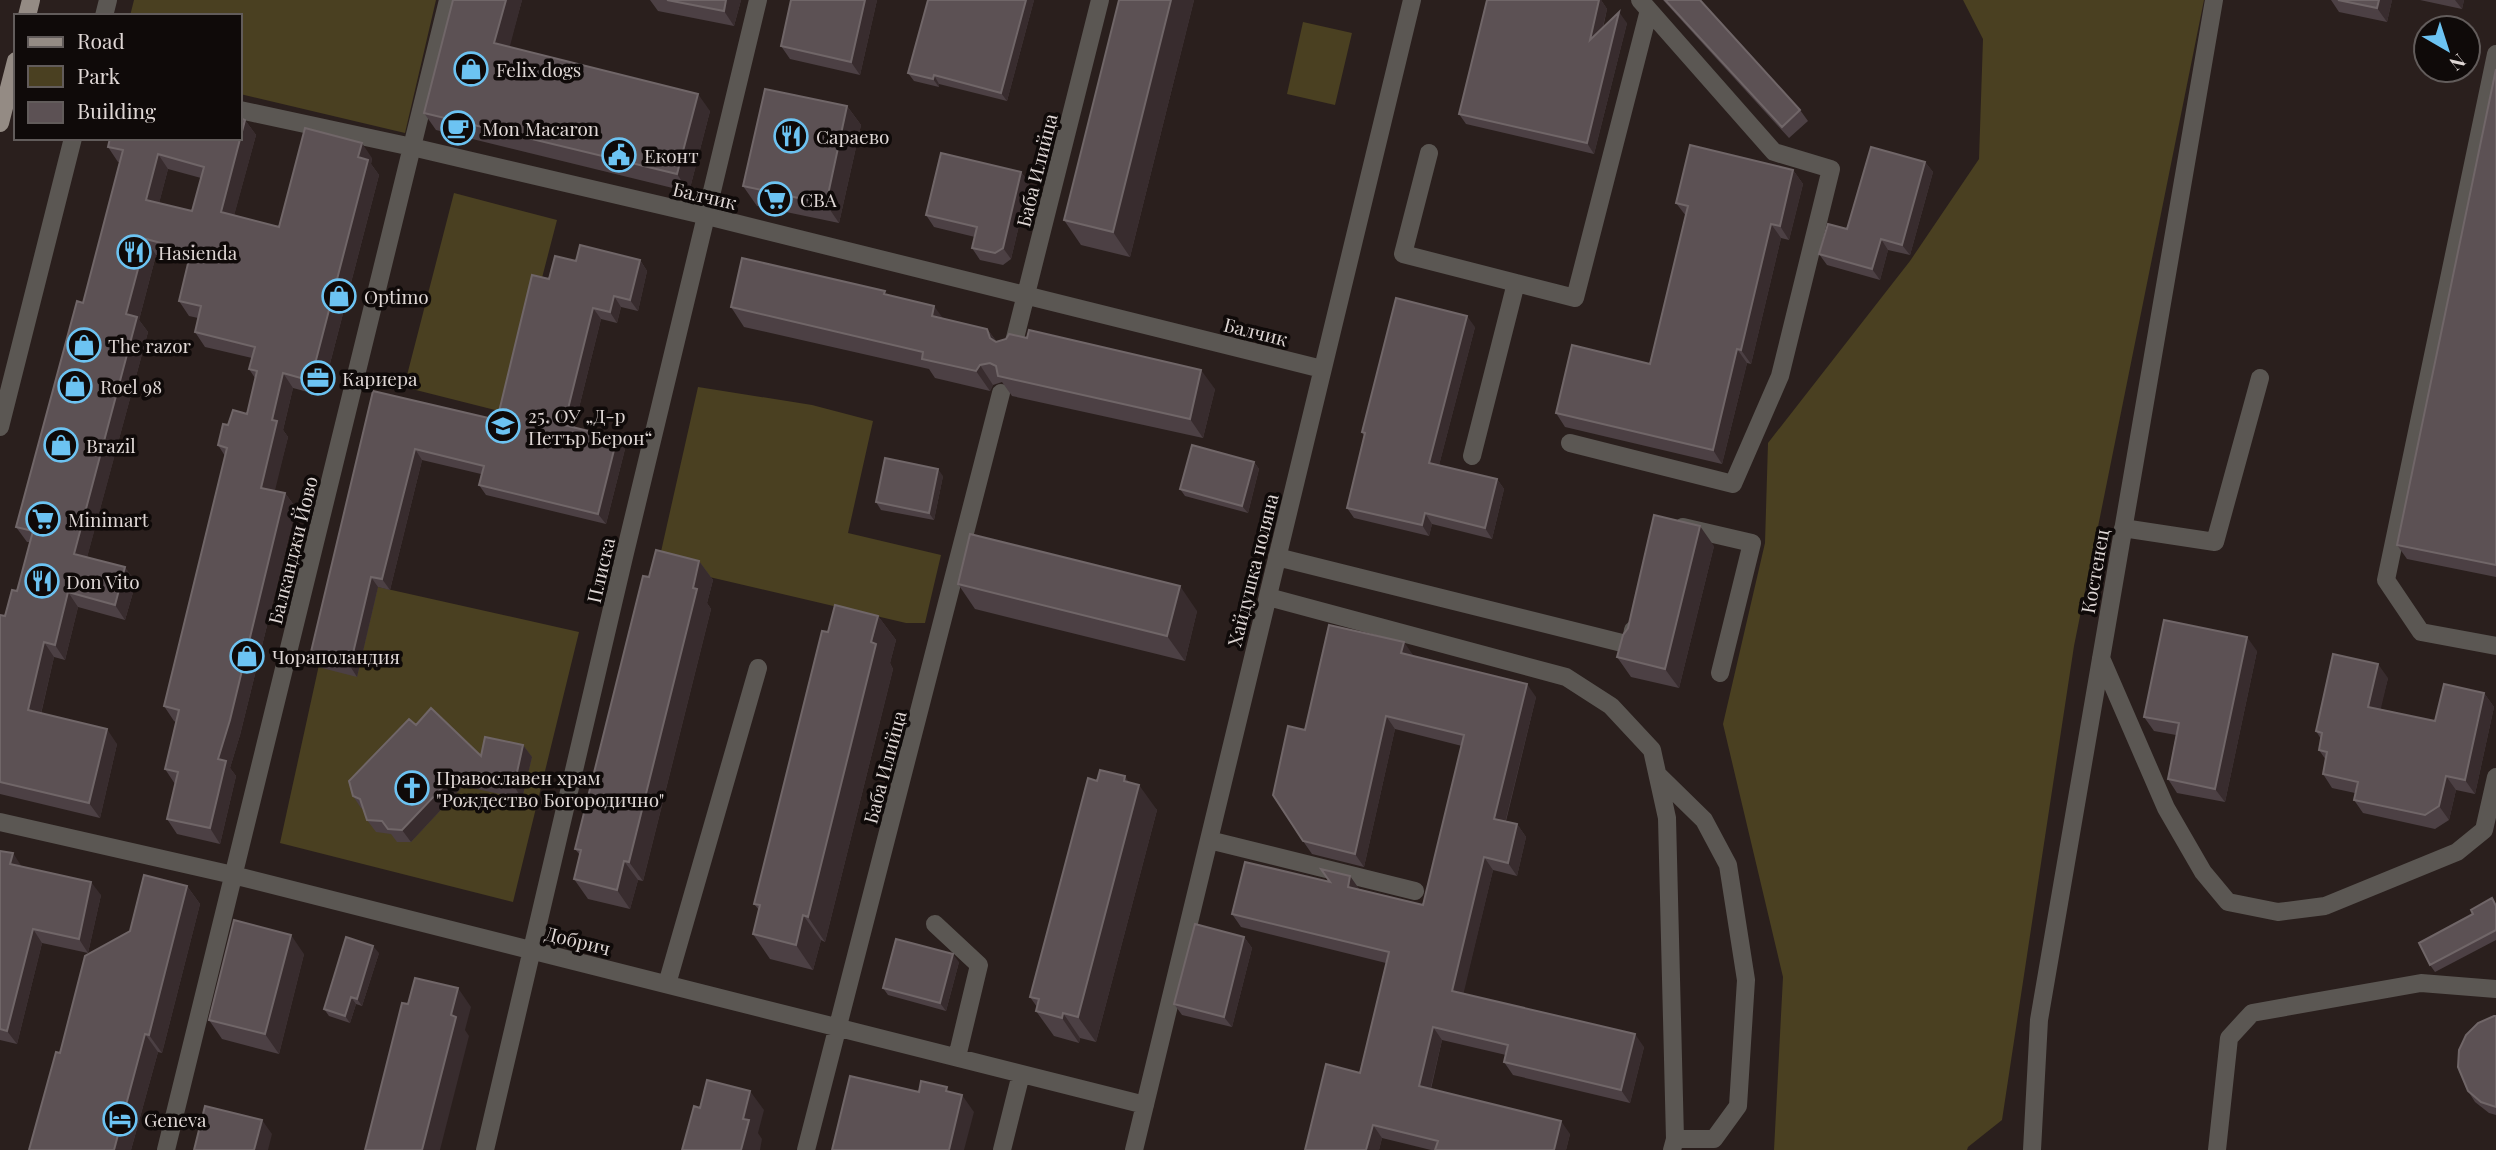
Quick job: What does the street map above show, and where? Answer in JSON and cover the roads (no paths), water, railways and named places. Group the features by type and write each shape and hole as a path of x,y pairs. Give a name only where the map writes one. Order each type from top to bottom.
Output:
{"main road":[{"path":"0,123 14,69"}],"street":[{"name":"Балканджи Йово","path":"166,1150 448,0"},
{"name":"Плиска","path":"485,1150 758,0"},
{"name":"Баба Илийца","path":"1012,350 1100,0"},
{"name":"Хайдушка поляна","path":"1134,1150 1412,0"},
{"name":"Костенец","path":"2032,1150 2039,1020 2214,0"},
{"path":"1429,153 1403,254 1574,298 1644,5"},
{"path":"1570,443 1734,484 1780,376 1831,169 1774,152 1644,5"},
{"path":"2496,54 2386,580 2421,632 2496,646"},
{"name":"Балчик","path":"242,110 707,216 1322,369"},
{"path":"0,427 72,140"},
{"path":"1472,456 1516,283"},
{"path":"2123,527 2216,542 2260,377"},
{"name":"Баба Илийца","path":"806,1150 1001,393"},
{"path":"1672,524 1752,543 1720,673"},
{"path":"1277,557 1629,645 1638,608"},
{"path":"1268,597 1566,677 1612,706 1652,750 1667,818 1673,1144 1714,1139 1738,1106 1746,980 1728,865 1704,820 1658,775"},
{"path":"2101,658 2166,808 2203,872 2228,902 2278,912 2325,906 2457,852 2484,830 2496,777"},
{"path":"667,984 758,668"},
{"name":"Добрич","path":"0,822 233,875 1144,1105"},
{"path":"1209,840 1415,891"},
{"path":"935,924 979,965 957,1058"},
{"path":"2217,1150 2229,1038 2252,1013 2421,983 2496,989"},
{"path":"1002,1150 1021,1074"}],"place":[{"name":"Felix dogs","path":"471,69"},
{"name":"Mon Macaron","path":"458,128"},
{"name":"Сараево","path":"791,136"},
{"name":"Еконт","path":"619,155"},
{"name":"CBA","path":"775,199"},
{"name":"Hasienda","path":"134,252"},
{"name":"Optimo","path":"339,296"},
{"name":"The razor","path":"84,345"},
{"name":"Кариера","path":"318,378"},
{"name":"Roel 98","path":"75,386"},
{"name":"25. ОУ „Д-р Петър Берон“","path":"503,426"},
{"name":"Brazil","path":"61,445"},
{"name":"Minimart","path":"43,519"},
{"name":"Don Vito","path":"42,581"},
{"name":"Чораполандия","path":"247,656"},
{"name":"Православен храм \"Рождество Богородично\"","path":"412,788"},
{"name":"Geneva","path":"120,1119"}]}
